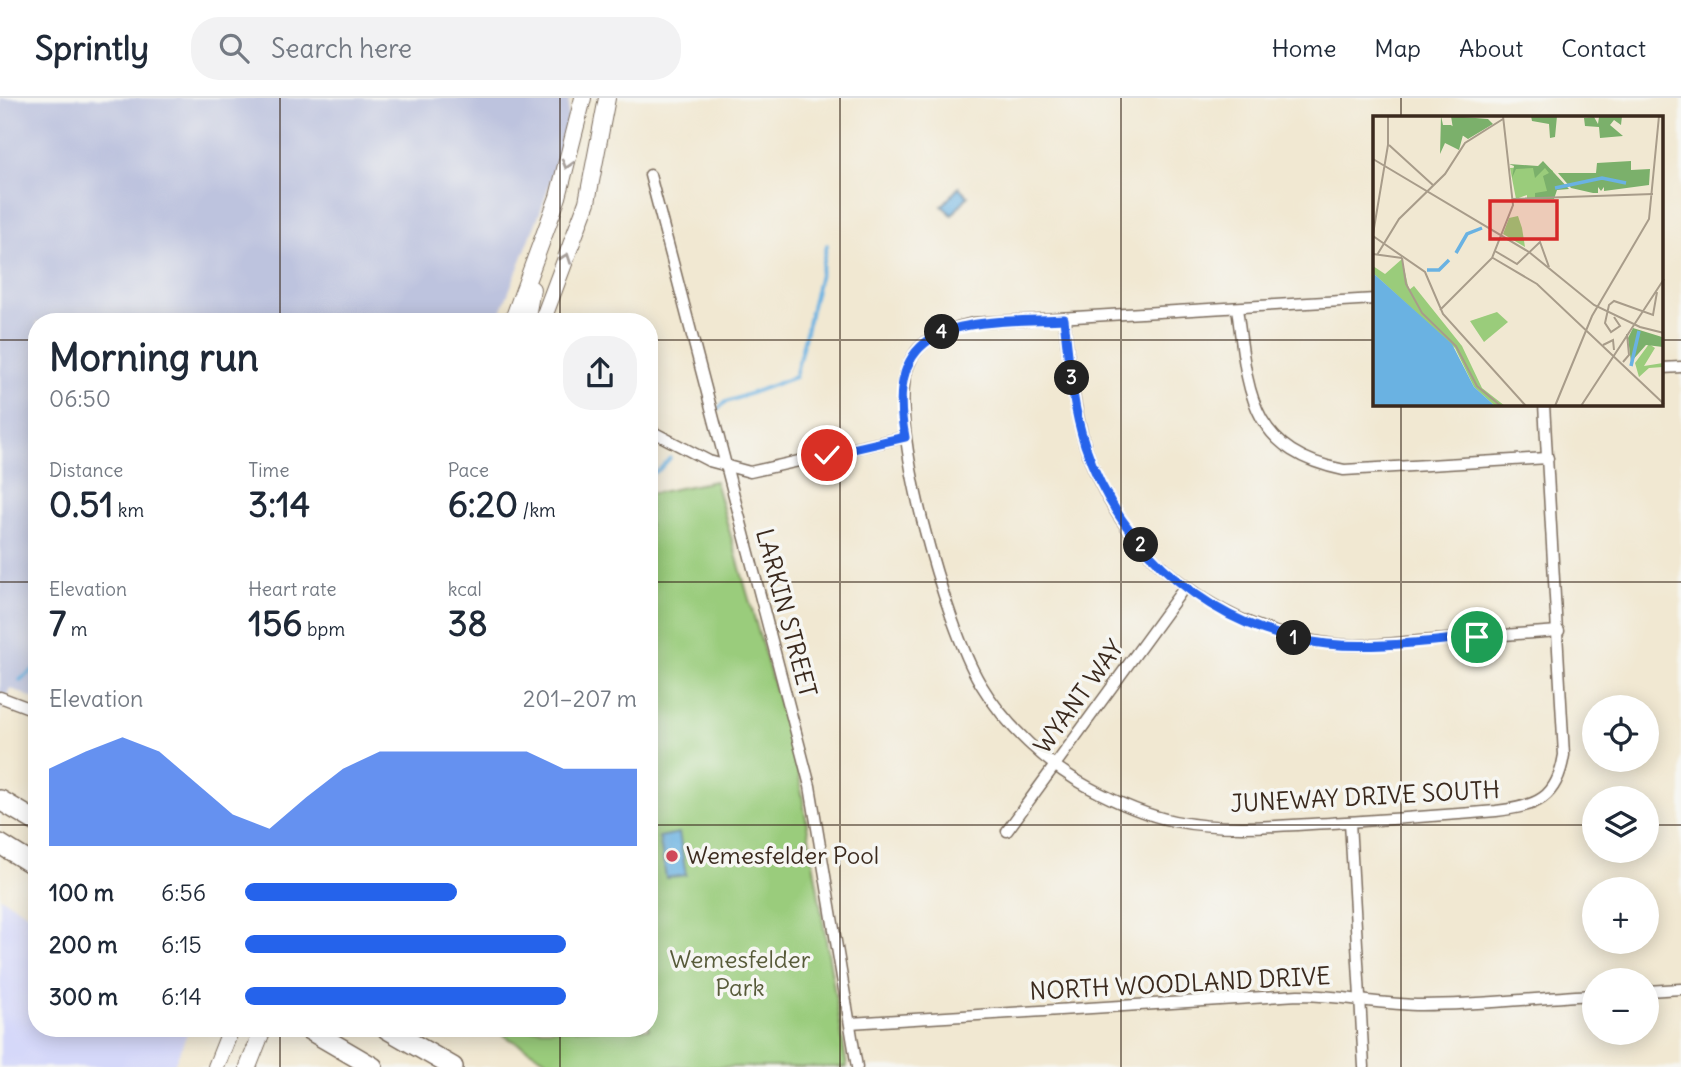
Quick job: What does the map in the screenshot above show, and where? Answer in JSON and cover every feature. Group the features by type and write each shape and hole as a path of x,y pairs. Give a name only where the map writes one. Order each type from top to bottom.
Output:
{"highway":[{"path":"0,800 28,817"},
{"path":"0,844 28,861"},
{"path":"321,1037 373,1067"},
{"path":"401,1037 453,1067"},
{"path":"333,1044 359,1067"}],"main road":[{"path":"515,313 558,197 583,98"},
{"path":"545,313 587,202 607,98"},
{"path":"527,313 531,269"},
{"path":"216,1067 228,1037"},
{"path":"248,1067 260,1037"}],"street":[{"name":"LARKIN STREET","path":"650,174 810,786 858,1067"},
{"name":"JUNEWAY DRIVE SOUTH","path":"1373,299 973,323 938,333 921,346 909,362 901,388 905,437 931,556 951,623 980,683 994,702 1029,743 1055,765 1089,787 1136,809 1172,820 1248,828 1496,811 1520,808 1544,799 1561,775 1564,755 1544,406"},
{"path":"1237,308 1247,377 1254,403 1267,427 1296,456 1344,470 1548,458"},
{"path":"1064,319 1074,396 1085,445 1100,481 1118,515 1141,545 1184,588 1252,626 1327,644 1395,643 1559,631"},
{"path":"658,434 727,468 764,471 905,437"},
{"name":"WYANT WAY","path":"1007,831 1184,588"},
{"path":"0,697 28,708"},
{"path":"1350,822 1364,1067"},
{"path":"1659,990 1681,989"},
{"name":"NORTH WOODLAND DRIVE","path":"850,1023 1298,995 1333,995 1424,1005 1582,996"}],"shaded area":[{"path":"0,98 569,98 567,128 542,207 501,313 28,313 28,696 10,688 0,712"},
{"path":"0,897 28,914 28,1037 186,1037 173,1067 0,1067"}],"green space":[{"name":"Wemesfelder Park","path":"715,481 798,770 847,1067 559,1067 507,1037 658,1037 658,492"}],"water":[{"path":"959,187 968,196 952,215 942,206"},
{"name":"Wemesfelder Pool","path":"679,833 686,875 666,878 659,837"}],"waterway":[{"path":"719,408 724,403 795,377 827,245"},
{"path":"658,470 670,458"},
{"path":"20,680 28,674"}],"place":[{"name":"Wemesfelder Pool","path":"672,856"}],"route":[{"path":"827,455 905,437 901,415 901,388 909,362 921,346 938,333 973,323 1064,319 1074,396 1085,445 1100,481 1118,515 1141,545 1184,588 1252,626 1327,644 1395,643 1477,637"}]}
